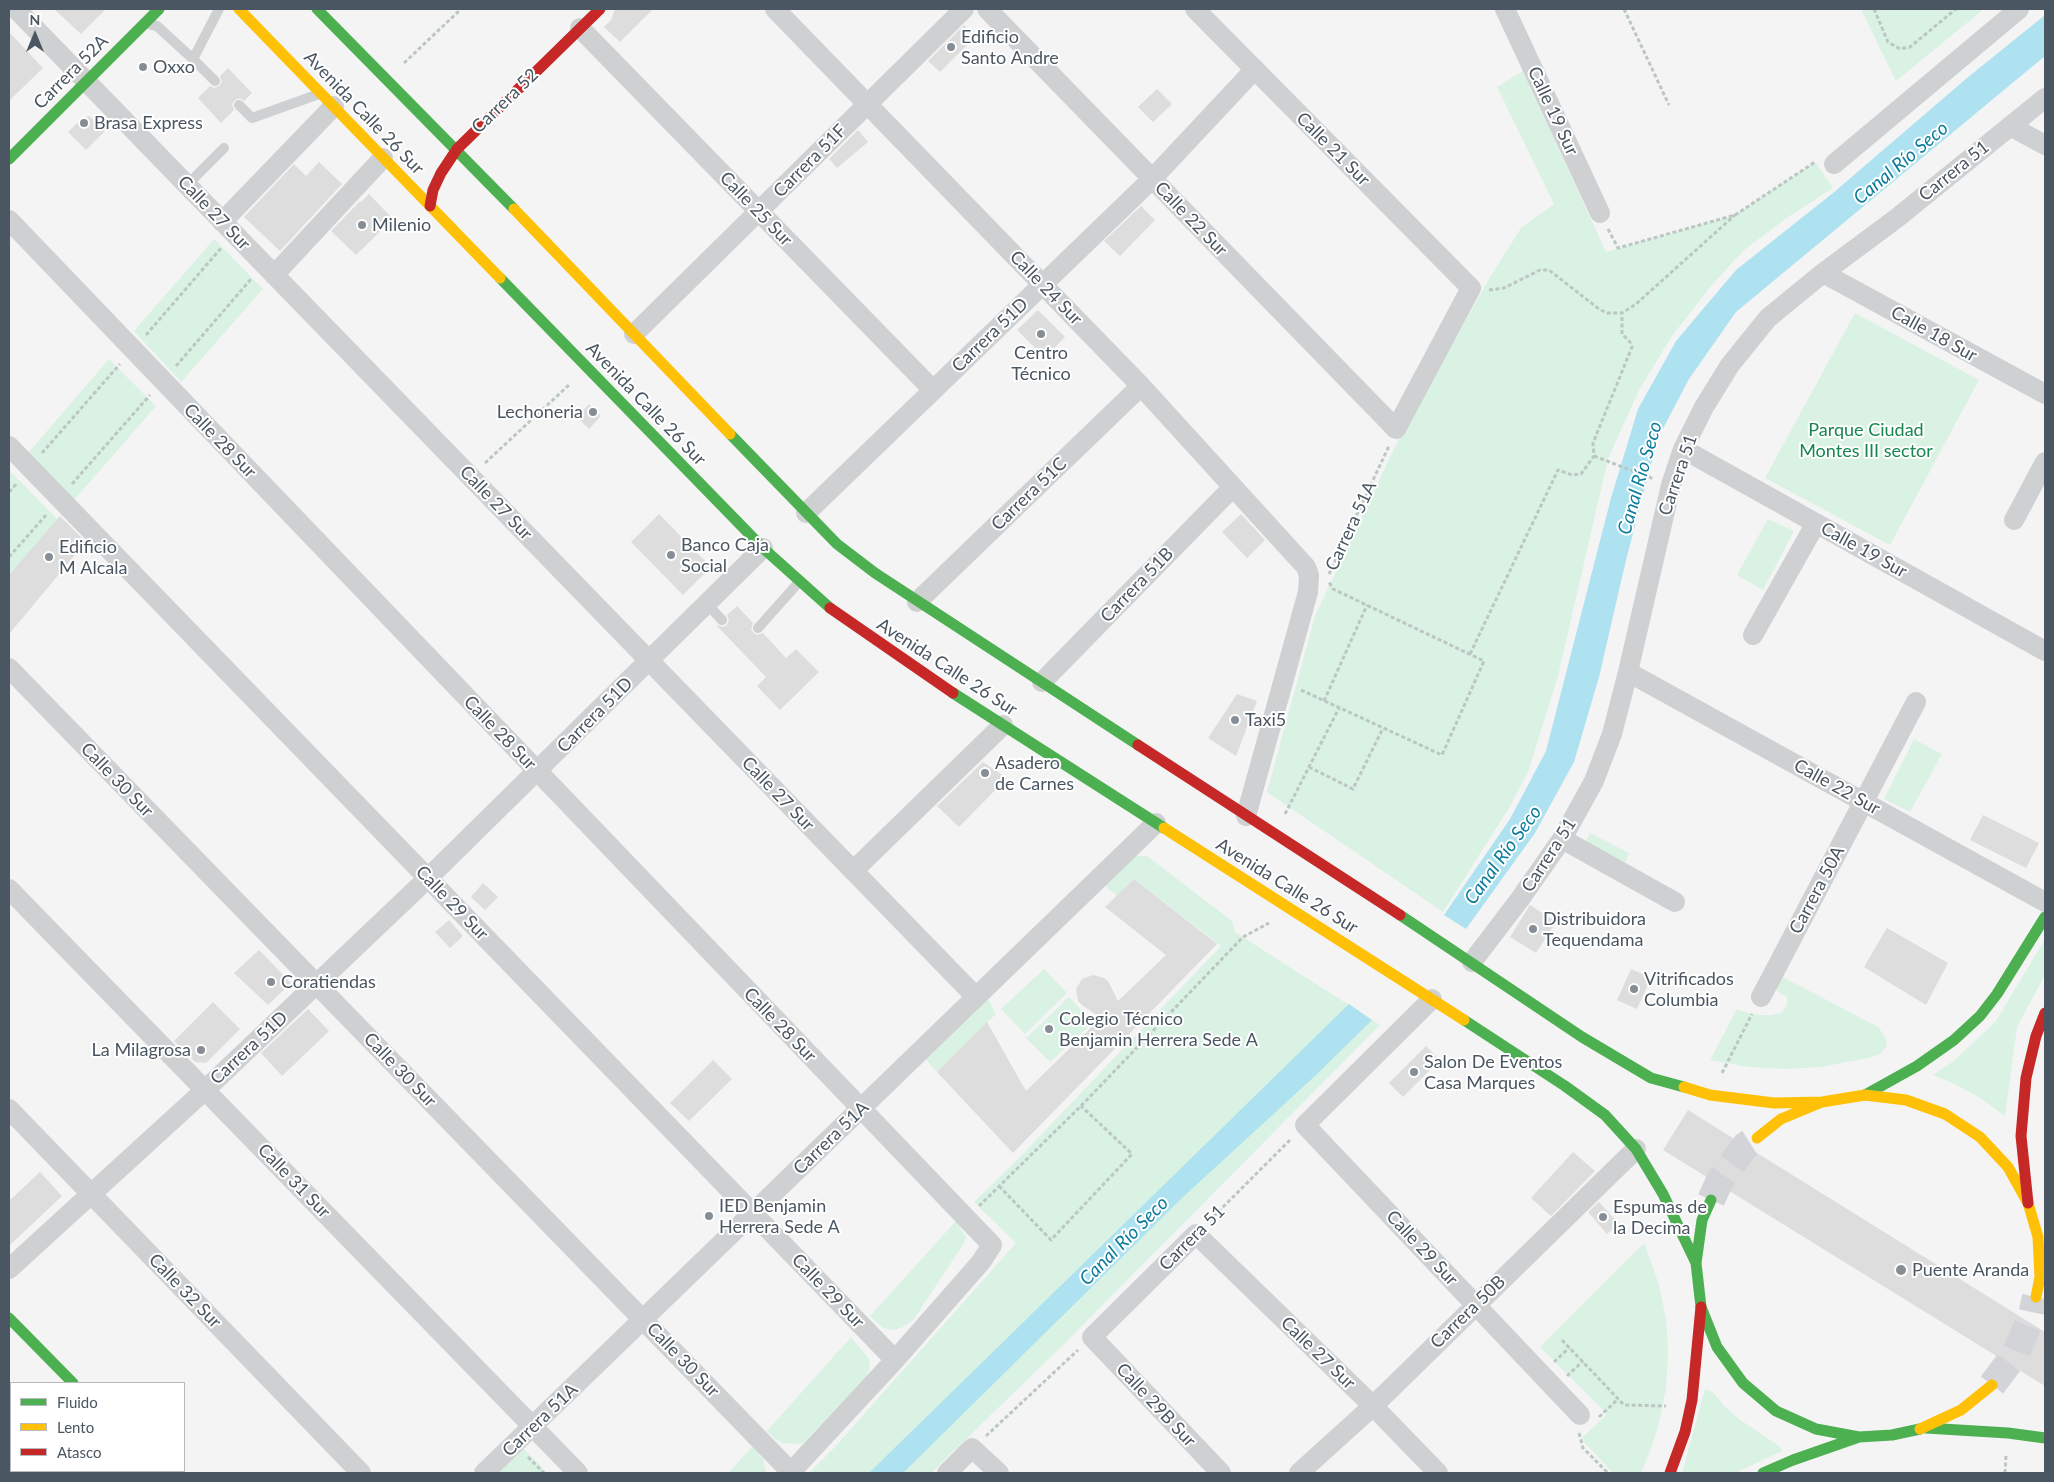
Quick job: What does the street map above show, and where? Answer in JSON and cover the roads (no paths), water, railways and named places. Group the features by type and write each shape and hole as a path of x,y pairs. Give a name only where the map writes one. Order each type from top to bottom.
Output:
{"main road":[{"name":"Carrera 52A","path":"9,159 159,9"},
{"name":"Avenida Calle 26 Sur","path":"239,9 763,548 799,581 856,628 1003,725 1432,999 1565,1086 1605,1115 1636,1149 1663,1194 1696,1263"},
{"name":"Avenida Calle 26 Sur","path":"318,9 456,149 806,513 855,559 917,602 1472,962 1582,1037 1651,1078 1710,1095 1774,1102 1822,1102"},
{"name":"Carrera 52","path":"430,206 437,182 456,149 600,9"},
{"path":"1865,1095 1924,1061 1954,1040 1980,1016 1998,994 2045,917"},
{"path":"2045,1013 2036,1036 2026,1078 2021,1136 2028,1203 2038,1237 2045,1252"},
{"path":"1757,1138 1781,1119 1822,1102 1865,1095 1906,1100 1946,1114 1980,1136 2008,1167 2028,1203"},
{"path":"1670,1473 1685,1432 1692,1400 1701,1307 1696,1263 1702,1220 1711,1200"},
{"path":"2036,1297 2040,1277 2038,1237"},
{"path":"1701,1307 1717,1347 1742,1383 1776,1411 1816,1429 1859,1437 1892,1436 1924,1428 1961,1410 1992,1385"},
{"path":"9,1318 63,1380"},
{"path":"1924,1428 2008,1433 2045,1438"},
{"path":"1763,1473 1793,1460 1859,1437"}],"street":[{"name":"Calle 27 Sur","path":"16,9 976,997"},
{"name":"Calle 24 Sur","path":"775,9 1141,386 1301,561 1318,577"},
{"name":"Carrera 51F","path":"634,334 964,9"},
{"name":"Calle 22 Sur","path":"987,9 1396,429"},
{"name":"Calle 21 Sur","path":"1195,9 1471,288 1396,429"},
{"name":"Calle 19 Sur","path":"1505,9 1600,213"},
{"path":"1834,164 2019,9"},
{"name":"Calle 25 Sur","path":"580,28 933,390"},
{"name":"Carrera 51D","path":"806,513 1152,179 1255,70"},
{"name":"Carrera 51","path":"1472,962 1520,899 1562,839 1594,780 1612,734 1671,485 1683,449 1704,407 1730,366 1768,318 1823,273 1897,218 2045,98"},
{"path":"222,222 327,100"},
{"path":"2010,126 2045,145"},
{"path":"269,270 383,158"},
{"name":"Calle 28 Sur","path":"9,220 992,1245 981,1262 895,1360"},
{"name":"Calle 18 Sur","path":"1823,273 2045,394"},
{"name":"Carrera 51C","path":"917,602 1141,386"},
{"name":"Calle 29 Sur","path":"9,446 895,1360"},
{"name":"Calle 19 Sur","path":"1683,449 2045,651"},
{"path":"2014,520 2045,462"},
{"name":"Carrera 51B","path":"1042,682 1233,487"},
{"path":"1753,635 1816,524"},
{"name":"Carrera 51D","path":"9,1269 205,1090 428,878 538,772 763,548"},
{"name":"Carrera 51A","path":"1246,816 1308,592 1318,577"},
{"name":"Calle 30 Sur","path":"9,668 791,1473"},
{"name":"Calle 22 Sur","path":"1628,672 2045,902"},
{"name":"Carrera 50A","path":"1761,997 1916,702"},
{"path":"853,871 1003,725"},
{"name":"Carrera 51A","path":"484,1473 1156,823"},
{"path":"1562,839 1675,902"},
{"name":"Calle 31 Sur","path":"9,889 578,1473"},
{"name":"Calle 29 Sur","path":"1432,999 1306,1125 1580,1415"},
{"name":"Calle 32 Sur","path":"9,1109 361,1473"},
{"name":"Carrera 50B","path":"1299,1473 1373,1406 1636,1149"},
{"name":"Calle 27 Sur","path":"1196,1234 1373,1406 1438,1473"},
{"name":"Carrera 51","path":"1092,1338 1196,1234"},
{"name":"Calle 29B Sur","path":"1092,1338 1221,1473"},
{"path":"791,1473 895,1360"},
{"path":"947,1473 972,1448 999,1473"}],"lane":[{"path":"193,59 220,9"},
{"path":"144,24 157,26 215,81"},
{"path":"239,106 252,118 327,100"},
{"path":"187,185 224,148"},
{"path":"758,628 799,581"},
{"path":"706,604 722,620"}],"water":[{"name":"Canal Río Seco","path":"2045,15 2045,56 1736,312 1689,379 1658,438 1626,560 1599,677 1574,762 1535,833 1466,929 1444,915 1510,819 1546,751 1611,498 1638,409 1676,341 1736,270 1833,193 1967,78"},
{"name":"Canal Río Seco","path":"1349,1004 1372,1020 1316,1075 1183,1197 903,1473 869,1473"}],"tunnel":[{"path":"1711,1200 1720,1180 1746,1145 1757,1138"},
{"path":"1992,1385 2016,1353 2032,1315 2036,1297"}],"place":[{"name":"Edificio Santo Andre","path":"951,47"},
{"name":"Oxxo","path":"143,67"},
{"name":"Brasa Express","path":"84,123"},
{"name":"Milenio","path":"362,225"},
{"name":"Centro Técnico","path":"1041,334"},
{"name":"Lechoneria","path":"593,412"},
{"name":"Banco Caja Social","path":"671,555"},
{"name":"Edificio M Alcala","path":"49,557"},
{"name":"Taxi5","path":"1235,720"},
{"name":"Asadero de Carnes","path":"985,773"},
{"name":"Distribuidora Tequendama","path":"1533,929"},
{"name":"Coratiendas","path":"271,982"},
{"name":"Vitrificados Columbia","path":"1634,989"},
{"name":"Colegio Técnico Benjamin Herrera Sede A","path":"1049,1029"},
{"name":"La Milagrosa","path":"201,1050"},
{"name":"Salon De Eventos Casa Marques","path":"1414,1072"},
{"name":"IED Benjamin Herrera Sede A","path":"709,1216"},
{"name":"Espumas de la Decima","path":"1603,1217"},
{"name":"Puente Aranda","path":"1901,1270"}],"park label":[{"name":"Parque Ciudad Montes III sector","path":"1866,440"}]}
